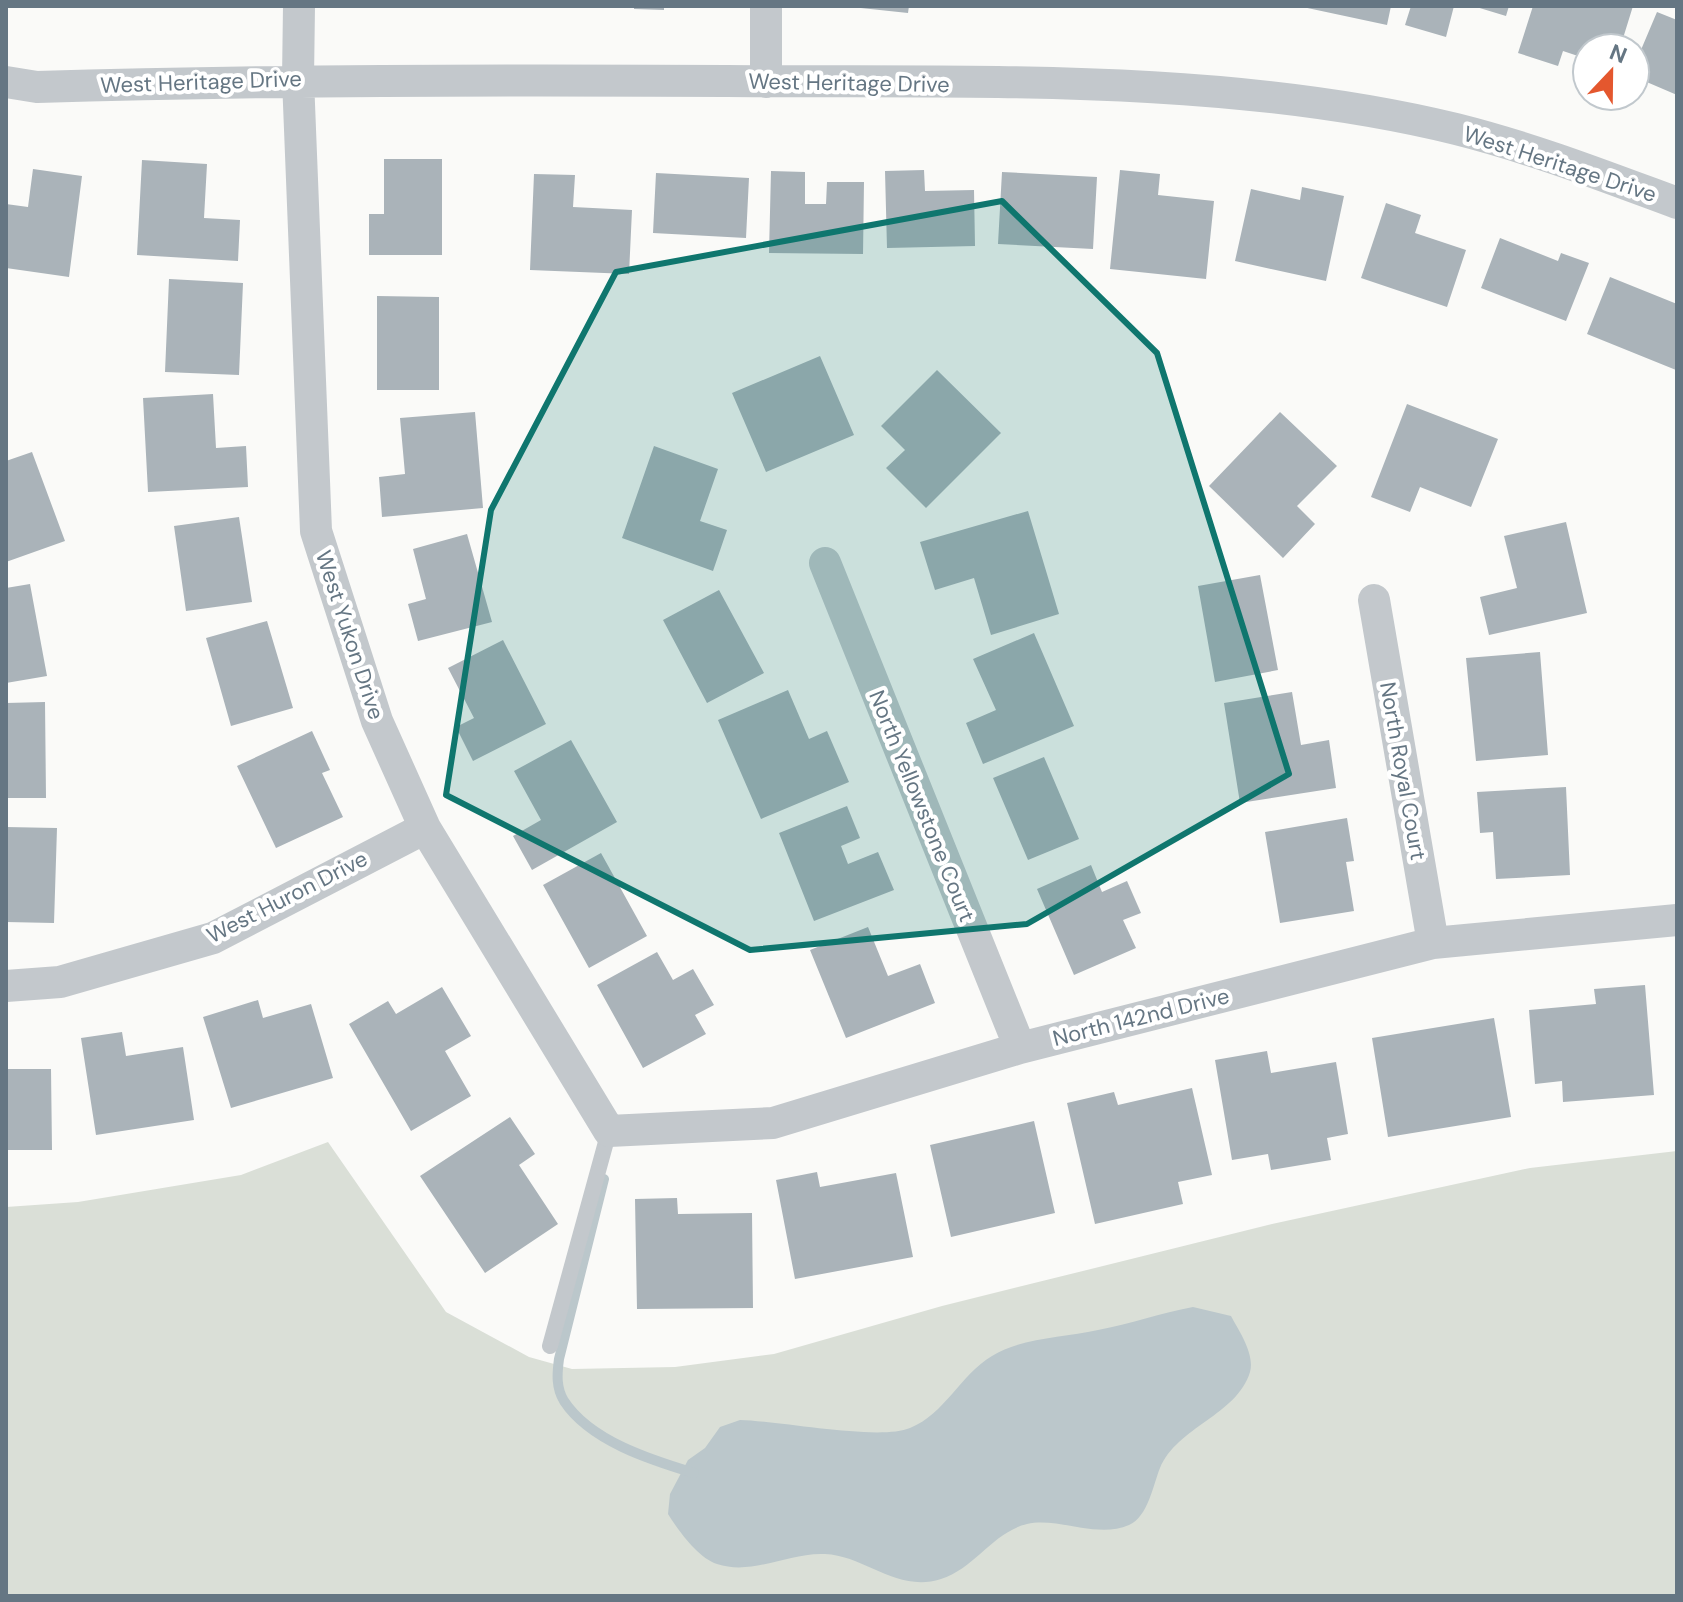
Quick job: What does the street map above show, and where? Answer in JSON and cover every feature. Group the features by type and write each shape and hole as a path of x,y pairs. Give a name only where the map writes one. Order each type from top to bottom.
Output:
{"street":[{"name":"West Yukon Drive","path":"299,6 298,79 316,531 377,721 425,828 609,1131"},
{"path":"766,6 766,82"},
{"name":"West Heritage Drive","path":"6,82 37,87 298,79 766,82 1112,86 1230,93 1452,128 1562,160 1677,203"},
{"name":"North Yellowstone Court","path":"825,563 1020,1048"},
{"name":"North Royal Court","path":"1374,600 1433,943"},
{"name":"West Huron Drive","path":"6,986 60,982 213,938 425,828"},
{"name":"North 142nd Drive","path":"609,1131 773,1123 1020,1048 1433,943 1677,920"}],"lane":[{"path":"550,1346 609,1131"}],"highlighted area":[{"path":"1002,201 1157,353 1289,774 1027,924 750,950 446,795 491,510 616,272"}],"shaded area":[{"path":"328,1142 446,1312 529,1357 572,1369 675,1367 774,1354 942,1306 1272,1224 1530,1168 1677,1151 1677,1596 6,1596 6,1207 78,1202 241,1175"},
{"path":"1193,1307 1231,1316 1248,1350 1250,1372 1233,1399 1168,1454 1145,1508 1129,1525 1104,1530 1052,1523 1027,1524 1004,1534 953,1574 925,1582 896,1578 840,1556 825,1554 798,1556 758,1566 717,1564 696,1550 668,1514 670,1494 688,1460 705,1448 720,1427 740,1420 853,1431 910,1428 933,1414 981,1364 1004,1350"}],"building":[{"path":"634,6 664,6 664,10 634,9"},
{"path":"842,6 909,6 908,13"},
{"path":"1298,6 1391,6 1387,25"},
{"path":"1411,6 1454,6 1446,37 1405,25"},
{"path":"1473,6 1509,6 1506,16"},
{"path":"1533,6 1633,6 1625,32 1571,32 1571,54 1563,51 1558,66 1518,53"},
{"path":"1657,12 1677,20 1677,95 1651,84 1651,32 1649,32"},
{"path":"384,159 442,159 442,255 369,255 369,214 384,214"},
{"path":"142,160 207,164 204,218 240,220 238,261 137,255"},
{"path":"33,169 82,176 69,277 6,268 6,204 28,207"},
{"path":"924,170 925,191 974,190 975,246 887,248 885,171"},
{"path":"1120,170 1160,174 1158,195 1214,201 1206,279 1110,269"},
{"path":"771,171 805,172 805,204 826,204 827,182 864,182 863,254 769,253"},
{"path":"1002,172 1097,177 1093,249 998,244"},
{"path":"656,173 749,178 746,238 653,233"},
{"path":"534,174 575,175 573,207 632,210 629,274 530,270"},
{"path":"1302,187 1344,196 1326,281 1235,261 1251,189 1300,200"},
{"path":"1386,203 1421,215 1415,233 1466,250 1447,307 1361,278"},
{"path":"1500,238 1558,261 1561,253 1589,263 1566,321 1481,288"},
{"path":"1610,277 1677,304 1676,370 1587,334"},
{"path":"169,279 243,283 239,375 165,372"},
{"path":"377,296 439,297 439,390 377,390"},
{"path":"820,356 854,435 766,472 732,393"},
{"path":"937,370 1001,433 926,508 886,468 905,450 881,426"},
{"path":"213,394 216,448 246,446 248,487 148,492 143,398"},
{"path":"1407,404 1498,439 1471,507 1420,487 1410,512 1371,497"},
{"path":"475,412 483,508 382,517 379,477 405,474 400,418"},
{"path":"1280,412 1337,466 1297,506 1315,524 1283,558 1209,486"},
{"path":"654,446 718,469 700,521 727,530 713,571 622,538"},
{"path":"32,452 65,541 6,562 6,461"},
{"path":"1028,511 1059,614 991,635 974,578 935,590 920,542"},
{"path":"239,517 252,602 186,611 174,526"},
{"path":"1566,522 1587,613 1489,635 1480,597 1517,588 1504,536"},
{"path":"467,534 492,622 418,641 408,604 426,599 413,549"},
{"path":"1260,575 1278,670 1215,682 1198,586"},
{"path":"30,584 47,676 6,683 6,588"},
{"path":"719,590 764,673 707,703 663,620"},
{"path":"267,621 293,708 231,726 206,638"},
{"path":"1034,633 1074,726 983,764 966,723 996,710 973,659"},
{"path":"503,640 546,724 473,761 456,727 474,718 448,668"},
{"path":"1540,652 1548,755 1476,761 1466,658"},
{"path":"788,690 809,739 827,731 849,782 761,819 718,720"},
{"path":"1292,692 1301,745 1329,740 1336,788 1240,803 1224,703"},
{"path":"45,702 46,798 6,798 6,703"},
{"path":"312,731 330,770 322,773 343,817 276,848 237,766"},
{"path":"571,740 617,822 532,870 513,836 541,820 514,771"},
{"path":"1044,757 1079,839 1028,860 993,778"},
{"path":"1566,787 1570,875 1496,879 1493,832 1480,833 1477,792"},
{"path":"847,806 860,838 841,846 848,864 878,852 894,890 814,921 779,833"},
{"path":"1347,818 1354,861 1346,862 1354,911 1280,923 1265,832"},
{"path":"6,827 57,828 54,923 6,922"},
{"path":"601,853 647,936 589,968 543,885"},
{"path":"1091,865 1102,892 1127,881 1141,913 1123,920 1136,948 1074,975 1037,889"},
{"path":"868,927 888,976 920,964 935,1003 846,1038 810,950"},
{"path":"657,952 673,980 693,969 714,1005 695,1015 706,1034 643,1068 597,985"},
{"path":"1645,985 1654,1095 1563,1102 1562,1081 1535,1084 1529,1010 1596,1004 1594,989"},
{"path":"442,987 471,1036 445,1051 471,1096 411,1131 349,1024 388,1001 396,1014"},
{"path":"258,1000 263,1018 311,1004 333,1078 231,1108 203,1017"},
{"path":"1494,1018 1511,1117 1388,1137 1372,1038"},
{"path":"122,1032 126,1056 183,1047 194,1120 96,1135 81,1038"},
{"path":"1267,1051 1271,1073 1336,1062 1348,1134 1327,1138 1331,1160 1271,1170 1268,1154 1232,1160 1215,1060"},
{"path":"6,1069 51,1069 52,1150 6,1150"},
{"path":"1192,1088 1212,1175 1178,1182 1183,1204 1095,1224 1067,1103 1114,1092 1118,1105"},
{"path":"510,1117 535,1154 519,1165 558,1224 485,1273 420,1176"},
{"path":"1034,1121 1055,1213 951,1237 930,1145"},
{"path":"817,1172 820,1187 896,1173 913,1257 795,1279 776,1180"},
{"path":"677,1198 678,1214 752,1213 753,1308 637,1309 635,1199"}],"waterway":[{"path":"604,1179 559,1359 560,1391 575,1415 605,1438 641,1455 694,1473"}]}
